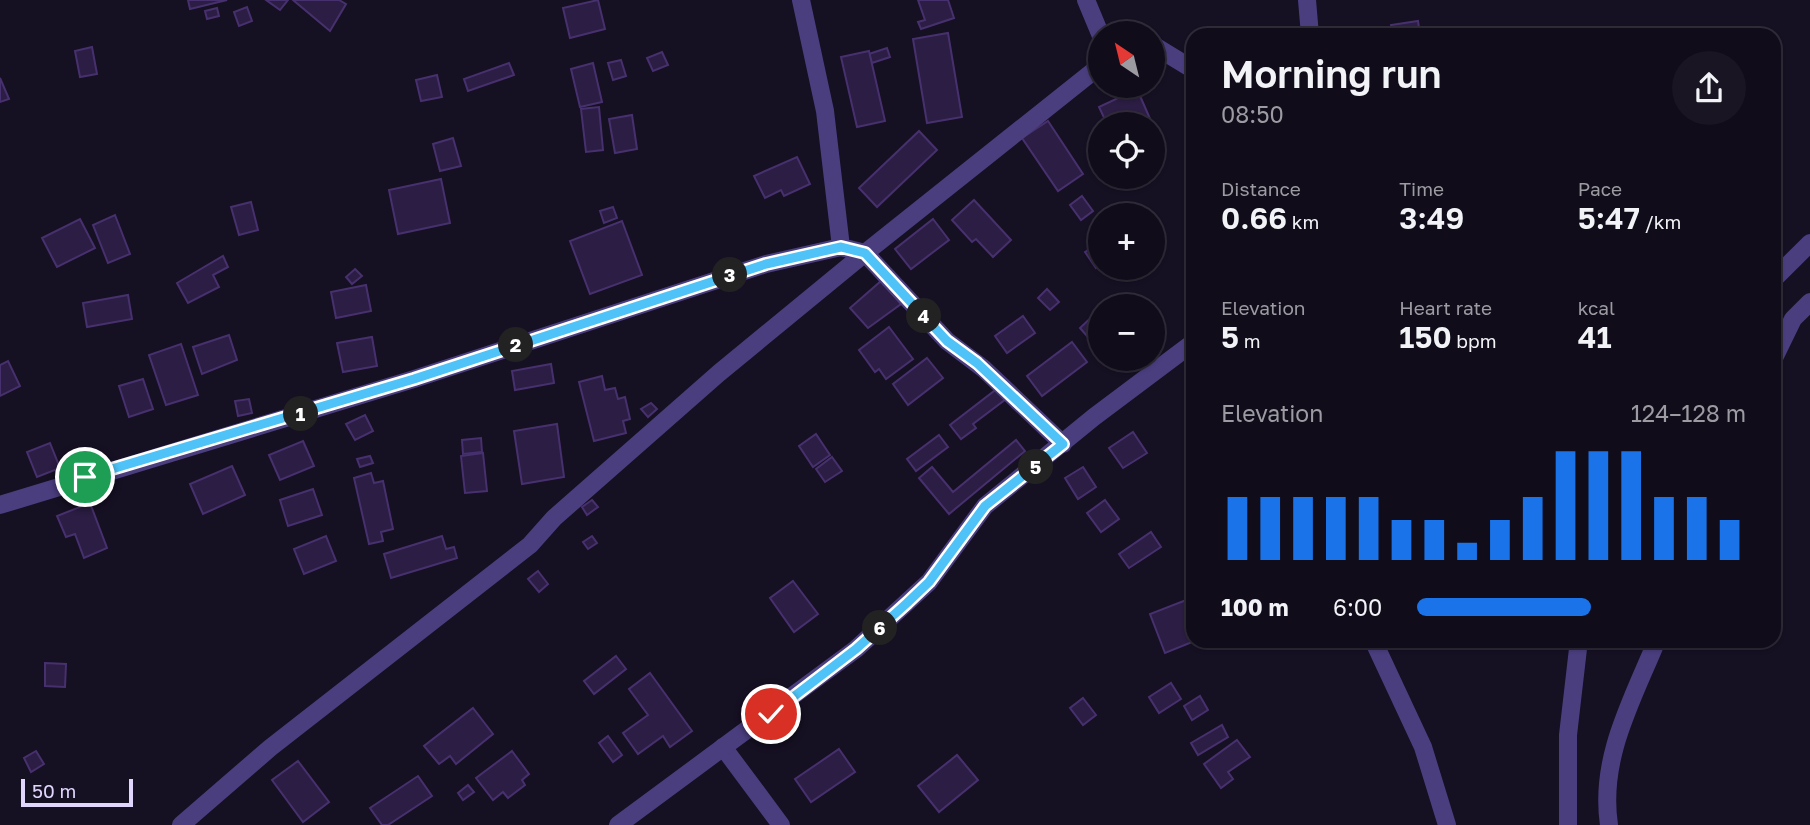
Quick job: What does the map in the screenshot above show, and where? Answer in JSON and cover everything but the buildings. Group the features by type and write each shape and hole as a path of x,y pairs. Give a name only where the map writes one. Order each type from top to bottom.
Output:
{"street":[{"path":"801,0 825,111 841,247"},
{"path":"1086,0 1095,21"},
{"path":"1307,0 1309,28"},
{"path":"1166,53 1186,65"},
{"path":"181,825 270,747 530,545 554,518 719,373 1088,75"},
{"path":"1781,272 1810,243"},
{"path":"0,505 401,383 766,264 841,247 865,253 947,341 977,363 1063,444"},
{"path":"1781,344 1793,319 1810,302"},
{"path":"618,825 816,680 929,582 985,506 1186,348"},
{"path":"1377,648 1423,747 1447,825"},
{"path":"1568,825 1568,736 1578,648"},
{"path":"1609,825 1605,787 1612,747 1654,648"},
{"path":"723,747 781,825"}],"route":[{"path":"85,477 414,379 766,264 841,247 865,253 947,341 977,363 1063,444 985,506 929,582 907,603 856,649 771,714"}]}
